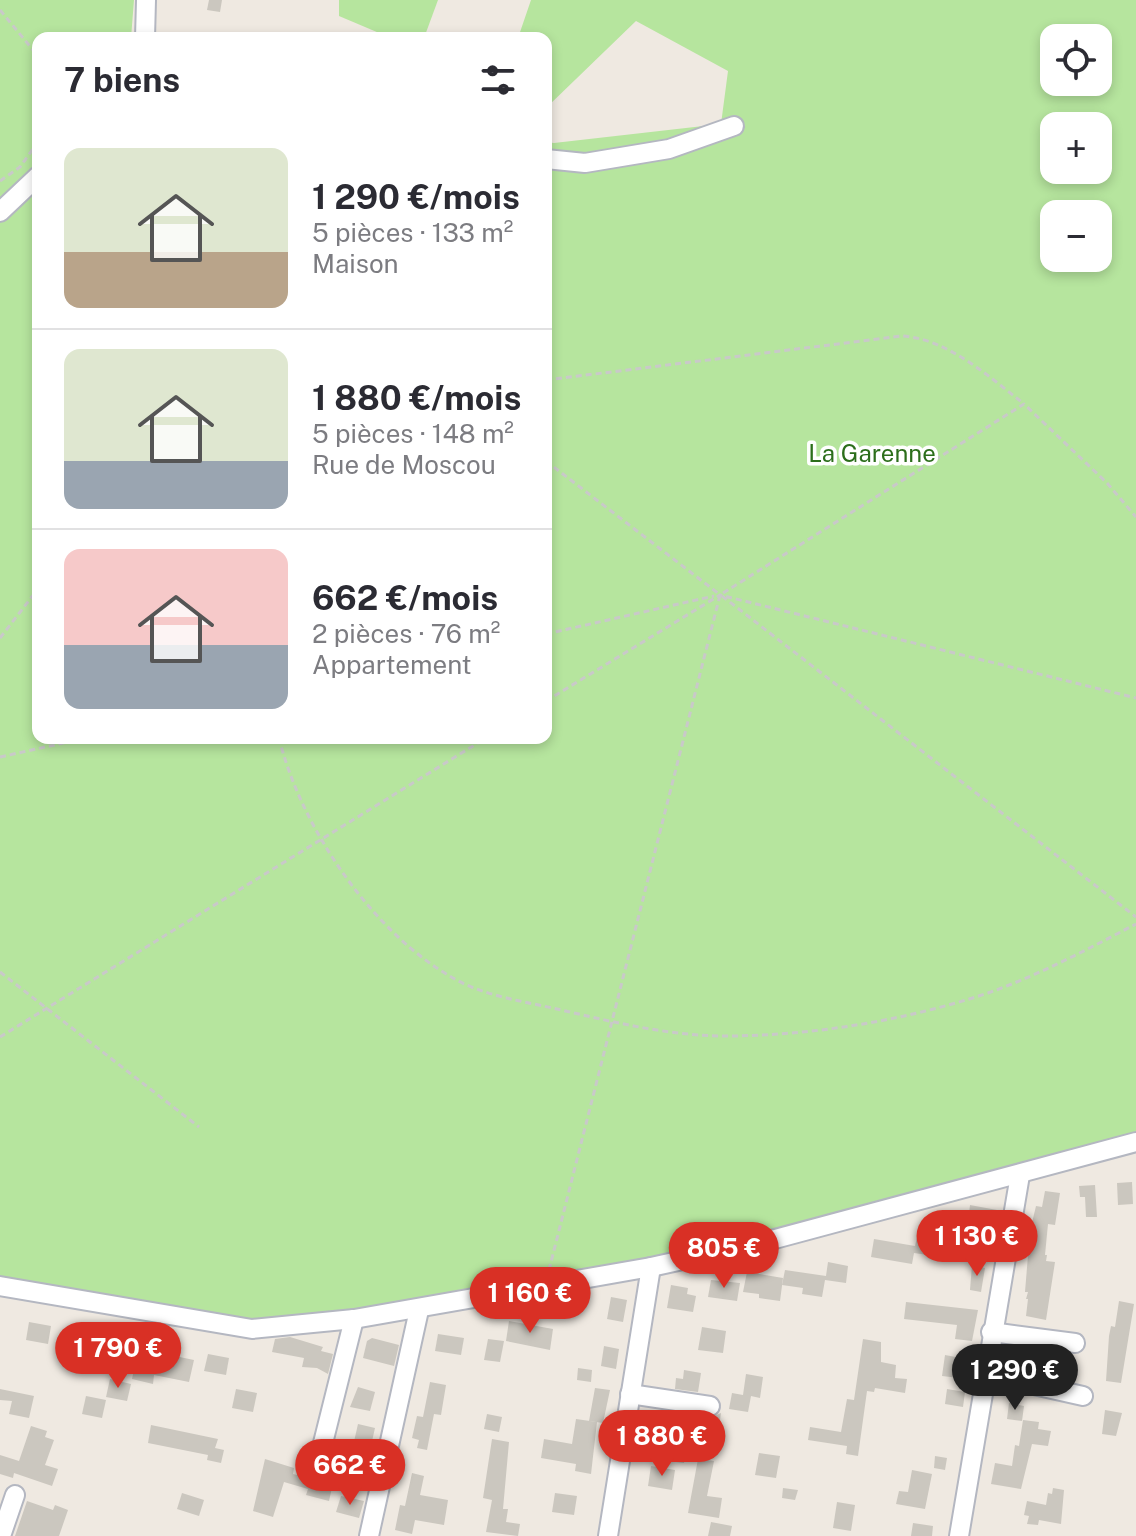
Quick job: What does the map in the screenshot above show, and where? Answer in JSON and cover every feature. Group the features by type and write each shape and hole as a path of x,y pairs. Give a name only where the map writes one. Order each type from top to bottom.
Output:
{"street":[{"path":"145,32 146,0"},
{"path":"552,160 585,163 669,149 734,126"},
{"path":"0,212 32,182"},
{"path":"0,1286 252,1329 354,1319 651,1267 760,1243 1136,1142"},
{"path":"959,1536 991,1332 1020,1175"},
{"path":"608,1536 651,1267"},
{"path":"369,1536 419,1310"},
{"path":"328,1458 323,1443 354,1319"},
{"path":"991,1332 1075,1343"},
{"path":"985,1374 1083,1396"},
{"path":"630,1394 710,1406"},
{"path":"1,1536 15,1495"}],"path":[{"path":"0,10 32,49"},
{"path":"0,181 20,167 32,150"},
{"path":"552,379 902,336 924,337 1024,404 1107,483 1136,517"},
{"path":"552,697 1024,404"},
{"path":"552,466 1136,917"},
{"path":"548,1273 720,595"},
{"path":"552,633 720,595 1136,698"},
{"path":"0,638 32,597"},
{"path":"0,757 59,744"},
{"path":"281,744 303,803 322,838 361,898 386,928 419,957 456,980 488,993 613,1022 729,1036 804,1031 891,1018 990,992 1084,951 1136,924"},
{"path":"0,1037 476,744"},
{"path":"0,972 199,1127"}],"green space":[{"name":"La Garenne","path":"0,0 134,0 131,32 32,32 32,744 552,744 552,143 721,124 728,71 636,21 552,102 552,32 520,32 531,0 1136,0 1136,1133 732,1243 420,1301 255,1320 0,1279"},
{"path":"339,0 438,0 426,32 377,32 339,16"}],"building":[{"path":"209,0 222,0 220,12 207,10"},
{"path":"1132,1182 1133,1204 1118,1205 1117,1183"},
{"path":"1095,1185 1097,1217 1086,1217 1085,1197 1080,1197 1079,1186"},
{"path":"1045,1191 1060,1193 1055,1225 1048,1224 1046,1261 1055,1262 1046,1320 1026,1316 1028,1292 1025,1292 1030,1231 1036,1206 1042,1207"},
{"path":"970,1205 997,1210 995,1226 968,1222"},
{"path":"939,1232 960,1236 956,1256 914,1253 912,1264 871,1257 874,1239 915,1246 917,1237 938,1241"},
{"path":"828,1262 848,1266 846,1283 825,1280 822,1297 802,1294 803,1288 782,1285 785,1270 826,1276"},
{"path":"972,1265 985,1268 981,1292 970,1290"},
{"path":"747,1272 783,1278 780,1301 743,1292"},
{"path":"711,1280 740,1283 737,1301 708,1297"},
{"path":"671,1285 688,1288 687,1294 696,1296 693,1312 667,1308"},
{"path":"611,1297 627,1300 623,1322 607,1319"},
{"path":"1119,1301 1134,1304 1121,1383 1106,1381 1109,1336 1111,1326 1115,1327"},
{"path":"906,1302 978,1310 972,1341 955,1339 957,1325 904,1319"},
{"path":"509,1321 553,1329 550,1350 506,1341"},
{"path":"29,1322 51,1326 48,1344 26,1340"},
{"path":"702,1327 726,1331 723,1353 698,1350"},
{"path":"99,1330 113,1334 109,1352 95,1349"},
{"path":"438,1334 464,1338 461,1355 435,1351"},
{"path":"77,1335 92,1339 88,1359 73,1356"},
{"path":"290,1337 323,1347 321,1351 333,1354 328,1374 317,1368 302,1367 304,1358 272,1352 275,1339"},
{"path":"372,1338 399,1345 394,1366 363,1358 367,1341"},
{"path":"488,1339 504,1341 500,1362 484,1360"},
{"path":"863,1339 881,1342 881,1362 896,1365 895,1378 907,1379 905,1393 875,1388 874,1392 867,1391 858,1456 846,1454 847,1446 808,1440 810,1427 841,1432 847,1399 854,1400"},
{"path":"604,1346 619,1349 616,1369 601,1366"},
{"path":"1021,1348 1035,1350 1032,1371 1018,1368"},
{"path":"208,1354 229,1358 226,1375 204,1371"},
{"path":"170,1355 194,1360 189,1382 154,1375 153,1384 132,1379 136,1360 167,1367"},
{"path":"945,1355 961,1358 959,1378 942,1376"},
{"path":"578,1368 592,1370 591,1382 577,1380"},
{"path":"684,1370 701,1373 698,1392 675,1389 676,1378 683,1379"},
{"path":"746,1374 763,1377 760,1398 751,1396 748,1412 729,1409 732,1393 743,1395"},
{"path":"110,1379 131,1384 127,1401 106,1397"},
{"path":"430,1382 446,1385 441,1415 434,1414 427,1450 417,1448 419,1440 412,1438 417,1416 423,1417"},
{"path":"358,1387 375,1392 370,1411 350,1407"},
{"path":"595,1388 610,1390 603,1423 589,1421"},
{"path":"0,1389 34,1396 29,1418 9,1414 12,1401 0,1400"},
{"path":"236,1389 257,1393 253,1412 232,1408"},
{"path":"947,1389 965,1392 963,1407 945,1404"},
{"path":"86,1396 106,1400 102,1418 82,1414"},
{"path":"1009,1403 1024,1406 1022,1421 1007,1419"},
{"path":"1105,1410 1122,1413 1116,1436 1102,1434"},
{"path":"721,1413 718,1434 682,1428 685,1414 709,1418"},
{"path":"487,1414 502,1417 499,1432 484,1429"},
{"path":"576,1419 597,1422 591,1474 575,1471 576,1464 541,1458 544,1439 572,1444"},
{"path":"1023,1420 1039,1422 1038,1429 1051,1431 1048,1446 1032,1444 1021,1489 991,1484 995,1463 1012,1466"},
{"path":"358,1424 375,1428 370,1450 353,1446"},
{"path":"151,1425 218,1439 215,1448 224,1450 221,1463 207,1460 208,1455 148,1443"},
{"path":"31,1426 47,1431 45,1437 54,1440 45,1465 58,1469 52,1486 14,1473 13,1478 0,1474 0,1455 19,1461"},
{"path":"673,1433 689,1435 684,1463 668,1461"},
{"path":"492,1439 509,1442 503,1509 508,1509 506,1522 520,1524 518,1536 486,1532 492,1500 483,1498"},
{"path":"759,1453 780,1456 776,1478 755,1475"},
{"path":"935,1456 947,1458 945,1470 934,1468"},
{"path":"265,1459 294,1468 293,1474 333,1483 329,1501 306,1495 308,1489 284,1482 273,1517 253,1511"},
{"path":"698,1459 714,1461 707,1496 722,1498 719,1518 688,1513"},
{"path":"651,1466 675,1470 672,1490 648,1486"},
{"path":"912,1470 932,1474 925,1509 896,1504 899,1491 908,1492"},
{"path":"412,1473 424,1476 420,1495 448,1500 444,1525 415,1520 412,1534 395,1530 400,1505 405,1506"},
{"path":"783,1488 798,1490 795,1500 782,1498"},
{"path":"1053,1488 1064,1490 1061,1524 1039,1520 1038,1525 1027,1524 1029,1516 1024,1515 1027,1501 1046,1505 1048,1493 1052,1494"},
{"path":"182,1493 204,1500 199,1516 177,1509"},
{"path":"555,1493 577,1496 574,1515 552,1512"},
{"path":"341,1496 364,1501 359,1518 336,1512"},
{"path":"27,1501 53,1510 55,1505 68,1510 59,1536 15,1536"},
{"path":"837,1502 855,1505 851,1531 833,1528"},
{"path":"711,1522 732,1526 730,1536 708,1536"},
{"path":"913,1523 933,1526 932,1536 911,1536"}]}
